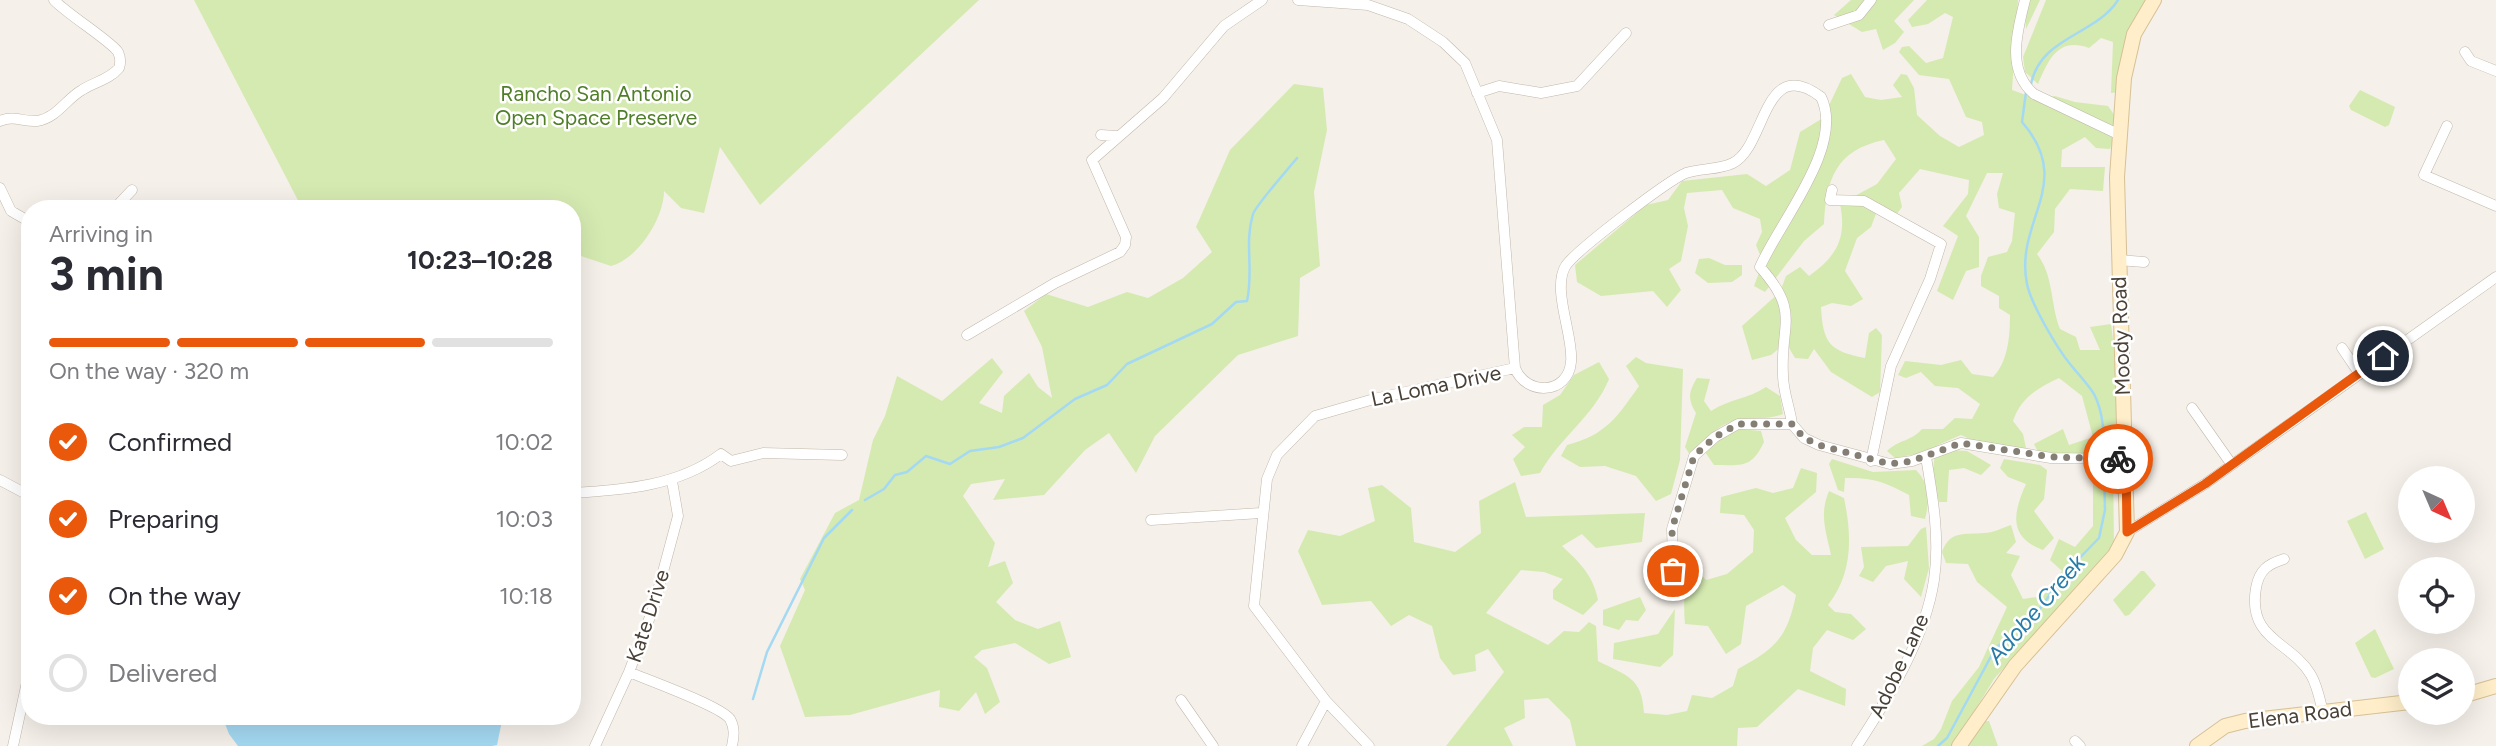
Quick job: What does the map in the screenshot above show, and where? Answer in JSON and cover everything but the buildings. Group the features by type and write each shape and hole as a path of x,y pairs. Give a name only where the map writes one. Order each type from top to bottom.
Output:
{"street":[{"path":"0,121 8,117 37,121 51,117 81,90 100,82 119,68 120,60 114,47 67,13 54,0"},
{"path":"967,335 1055,283 1110,259 1125,245 1126,237 1092,159 1163,97 1224,26 1262,0"},
{"name":"La Loma Drive","path":"1298,0 1368,5 1408,19 1460,57 1497,140 1515,368 1374,398 1315,416 1277,455 1267,479 1261,513 1254,606 1326,701 1369,746"},
{"path":"1829,24 1860,15 1871,0"},
{"path":"2025,0 2018,29 2015,63 2025,87 2034,94 2120,135"},
{"name":"Moody Road","path":"2127,532 2118,260 2120,135 2124,78 2134,34 2154,0"},
{"path":"1478,93 1499,86 1541,93 1577,86 1626,33"},
{"path":"2465,52 2471,61 2496,71"},
{"path":"1515,368 1518,377 1536,389 1551,388 1563,380 1571,363 1562,286 1564,268 1581,250 1685,173 1734,163 1748,150 1766,105 1786,88 1803,86 1821,97 1825,105 1828,132 1819,160 1772,239 1760,267 1779,288 1789,323 1784,343 1783,375 1792,424 1804,438 1871,461 1890,464 1926,457 1961,443 2052,457 2126,459"},
{"path":"2448,126 2424,175 2496,206"},
{"path":"1101,135 1116,136"},
{"path":"0,188 11,211 21,217"},
{"path":"123,200 132,190"},
{"path":"1832,190 1830,200 1864,201 1941,244 1937,261 1891,366 1871,461"},
{"path":"2118,260 2144,262"},
{"path":"1959,746 2015,666 2115,555 2127,532 2232,465 2496,276"},
{"path":"2342,348 2359,373"},
{"path":"2192,408 2232,465"},
{"path":"1674,587 1672,529 1694,456 1715,437 1738,424 1792,424"},
{"path":"581,492 673,481 701,470 721,454 731,461 763,453 842,455"},
{"name":"Adobe Lane","path":"1857,746 1891,691 1913,643 1934,581 1935,513 1926,457"},
{"path":"0,480 21,491"},
{"name":"Kate Drive","path":"595,746 629,672 653,609 678,516 673,481"},
{"path":"1151,520 1261,513"},
{"path":"2284,559 2268,564 2263,569 2256,584 2255,611 2269,635 2311,674 2323,712"},
{"path":"629,672 713,707 729,717 735,733 732,746"},
{"path":"2475,692 2496,686"},
{"path":"1181,700 1213,746"},
{"path":"1302,746 1326,701"},
{"name":"Elena Road","path":"2197,746 2225,726 2398,703"},
{"path":"13,746 21,709"}],"green space":[{"name":"Rancho San Antonio Open Space Preserve","path":"194,0 979,0 760,205 720,147 704,213 681,208 664,191 660,213 648,236 631,255 611,266 581,256 581,200 298,200"},
{"path":"1851,0 1914,0 1894,21 1904,32 1895,43 1883,50 1876,29 1862,32 1834,15"},
{"path":"1927,0 2018,0 2012,90 2037,99 2055,96 2075,102 2108,106 2120,123 2110,149 2096,148 2085,137 2062,150 2061,167 2105,167 2103,191 2070,189 2055,209 2054,232 2037,254 2046,271 2060,329 2076,337 2080,350 2100,350 2090,327 2111,324 2118,378 2119,447 2100,456 2081,459 2040,456 2034,444 2063,429 2069,445 2093,437 2082,396 2059,378 2031,394 2016,413 2013,421 2023,434 2026,448 2020,454 1989,448 1961,435 1938,445 1931,456 1916,454 1895,458 1887,451 1922,429 1943,429 1955,418 1972,419 1980,404 1958,388 1935,386 1921,372 1906,378 1898,375 1905,361 1941,365 1961,360 1972,374 1993,377 2002,364 2009,340 2010,315 1999,308 1999,296 1981,286 1981,276 1988,257 2007,252 2012,241 2015,213 1999,208 1997,194 2003,173 1987,173 1966,216 1979,237 1979,267 1966,271 1953,300 1937,291 1958,236 1943,226 1968,194 1969,180 1920,169 1899,193 1902,207 1896,215 1877,211 1871,227 1857,238 1845,271 1863,299 1851,306 1832,303 1821,307 1822,319 1830,343 1853,355 1865,358 1869,333 1876,328 1882,335 1880,392 1872,397 1831,372 1814,349 1808,359 1795,358 1786,343 1771,355 1752,360 1742,326 1780,292 1786,276 1800,267 1809,276 1827,261 1841,236 1840,204 1877,184 1896,159 1884,140 1855,151 1844,159 1831,180 1827,193 1824,224 1804,241 1765,292 1754,286 1763,262 1756,245 1762,232 1760,219 1733,208 1722,190 1687,193 1684,208 1688,226 1681,261 1669,269 1681,290 1667,307 1653,291 1601,296 1577,282 1575,265 1646,205 1668,200 1682,181 1747,174 1766,186 1790,170 1800,132 1823,118 1842,78 1851,74 1865,97 1881,100 1902,97 1893,85 1901,74 1907,75 1914,88 1917,115 1940,136 1959,147 1984,135 1982,122 1966,117 1949,79 1919,75 1899,52 1902,47 1909,46 1926,63 1943,58 1953,17 1945,13 1928,24 1912,27 1908,20"},
{"path":"2040,0 2026,29 2024,2"},
{"path":"2046,0 2150,0 2120,92 2111,93 2113,42 2101,38 2089,48 2070,45 2056,52 2038,84 2025,72 2023,57"},
{"path":"1294,84 1323,88 1327,130 1314,192 1320,266 1300,278 1298,336 1238,355 1155,436 1136,473 1109,433 1085,450 1044,495 993,500 1005,479 971,484 963,496 995,543 988,567 1005,561 1013,583 996,602 1015,620 1038,629 1060,621 1071,657 1049,664 1015,643 982,650 974,657 987,668 1000,702 985,714 976,692 959,711 939,707 940,690 850,715 805,717 780,646 805,590 800,579 835,513 859,500 873,440 885,416 897,376 942,401 992,358 1003,372 979,403 1002,413 1004,396 1029,373 1038,387 1052,398 1042,347 1024,311 1046,294 1088,307 1127,292 1148,298 1183,278 1212,252 1196,227 1230,150"},
{"path":"2360,90 2395,107 2389,125 2385,127 2351,110 2349,106"},
{"path":"1709,258 1725,265 1742,265 1742,275 1732,282 1708,283 1695,273 1699,259"},
{"path":"1636,357 1646,363 1683,369 1680,460 1671,494 1656,501 1636,476 1605,466 1580,467 1561,456 1567,445 1601,430 1624,407 1639,386 1626,366"},
{"path":"1599,362 1609,379 1595,404 1557,448 1540,473 1521,476 1513,459 1525,447 1512,435 1524,427 1542,427 1543,405 1560,395 1574,375"},
{"path":"1697,378 1710,379 1704,401 1711,411 1766,387 1780,396 1783,414 1728,423 1714,431 1690,455 1685,447 1696,413 1690,395"},
{"path":"1740,429 1761,431 1764,442 1755,457 1745,464 1714,465 1705,452 1716,442"},
{"path":"1952,450 1967,451 1991,465 1981,475 1964,468 1949,470 1947,502 1939,502 1932,476 1935,455"},
{"path":"1832,459 1873,472 1916,470 1928,493 1925,519 1911,516 1909,495 1885,484 1863,478 1845,478 1844,492 1838,490 1829,464"},
{"path":"2004,459 2040,465 2047,470 2044,499 2034,511 2054,538 2043,550 2032,545 2019,531 2016,514 2026,484 2008,477 2000,468"},
{"path":"1801,468 1817,473 1816,492 1785,518 1796,540 1812,555 1831,555 1824,523 1824,508 1829,491 1844,498 1848,554 1842,580 1828,605 1835,612 1851,614 1866,629 1853,640 1827,630 1813,648 1810,671 1846,689 1845,706 1798,689 1757,727 1738,728 1737,746 1576,746 1570,720 1548,698 1524,700 1525,718 1504,728 1513,746 1446,746 1504,672 1488,649 1475,655 1476,671 1453,675 1440,658 1432,626 1409,615 1391,626 1371,601 1322,605 1298,551 1308,530 1340,536 1375,521 1368,488 1382,485 1411,508 1414,542 1455,552 1481,533 1479,501 1515,482 1526,517 1645,513 1642,542 1596,548 1582,534 1562,546 1585,570 1596,591 1598,600 1583,615 1553,599 1553,590 1563,579 1544,572 1521,570 1486,613 1548,645 1564,631 1579,632 1589,622 1596,626 1598,661 1631,679 1640,692 1644,713 1667,715 1687,711 1692,695 1712,698 1733,686 1738,669 1771,648 1784,632 1796,595 1783,585 1746,606 1741,644 1726,654 1708,626 1685,624 1682,572 1698,571 1706,580 1727,574 1753,552 1754,530 1744,515 1720,513 1721,497 1756,488 1773,493 1793,488"},
{"path":"2113,469 2114,545 1994,679 1953,746 1922,746 1934,739 1952,701 1979,667 2007,607 1977,582 1968,564 1946,563 1942,552 1945,545 1958,535 1991,532 2011,525 2016,542 2006,553 2020,556 2011,575 2023,599 2043,596 2062,571 2050,560 2059,539 2075,547 2093,526 2093,470"},
{"path":"2366,512 2384,549 2365,559 2347,521"},
{"path":"1926,527 1929,568 1921,597 1904,579 1908,561 1886,566 1873,582 1859,576 1864,567 1861,547 1908,546 1921,529"},
{"path":"2141,571 2156,585 2129,615 2125,616 2113,600"},
{"path":"1640,597 1646,610 1638,621 1626,620 1619,630 1603,625 1603,610"},
{"path":"1675,609 1673,655 1660,667 1613,659 1614,643 1658,634"},
{"path":"2375,629 2394,669 2375,678 2371,677 2355,643"},
{"path":"1982,721 1989,721 1998,746 1967,746"}],"water":[{"path":"226,725 501,725 497,745 492,746 238,746"}],"waterway":[{"name":"Adobe Creek","path":"2031,84 2037,68 2046,56 2096,22 2118,0"},
{"name":"Adobe Creek","path":"2026,92 2022,122 2037,144 2044,164 2044,184 2028,240 2025,261 2027,284 2052,337 2097,401 2103,425 2104,457"},
{"path":"970,451 999,447 1023,438 1075,399 1107,385 1127,364 1212,324 1236,302 1247,301 1250,278 1249,235 1253,214 1297,158"},
{"path":"865,500 884,489 895,475 907,472 926,456 950,464 970,451"},
{"name":"Adobe Creek","path":"1938,746 1947,738 1995,649 2039,610 2065,573 2099,538 2105,510 2104,464"},
{"path":"753,699 767,652 824,538 852,510"}],"way so far":[{"path":"1673,571 1672,529 1694,456 1715,437 1738,424 1792,424 1804,438 1819,445 1890,464 1912,461 1961,443 2052,457 2118,459"}],"route":[{"path":"2118,459 2126,459 2127,532 2135,530 2205,484 2383,356"}]}
